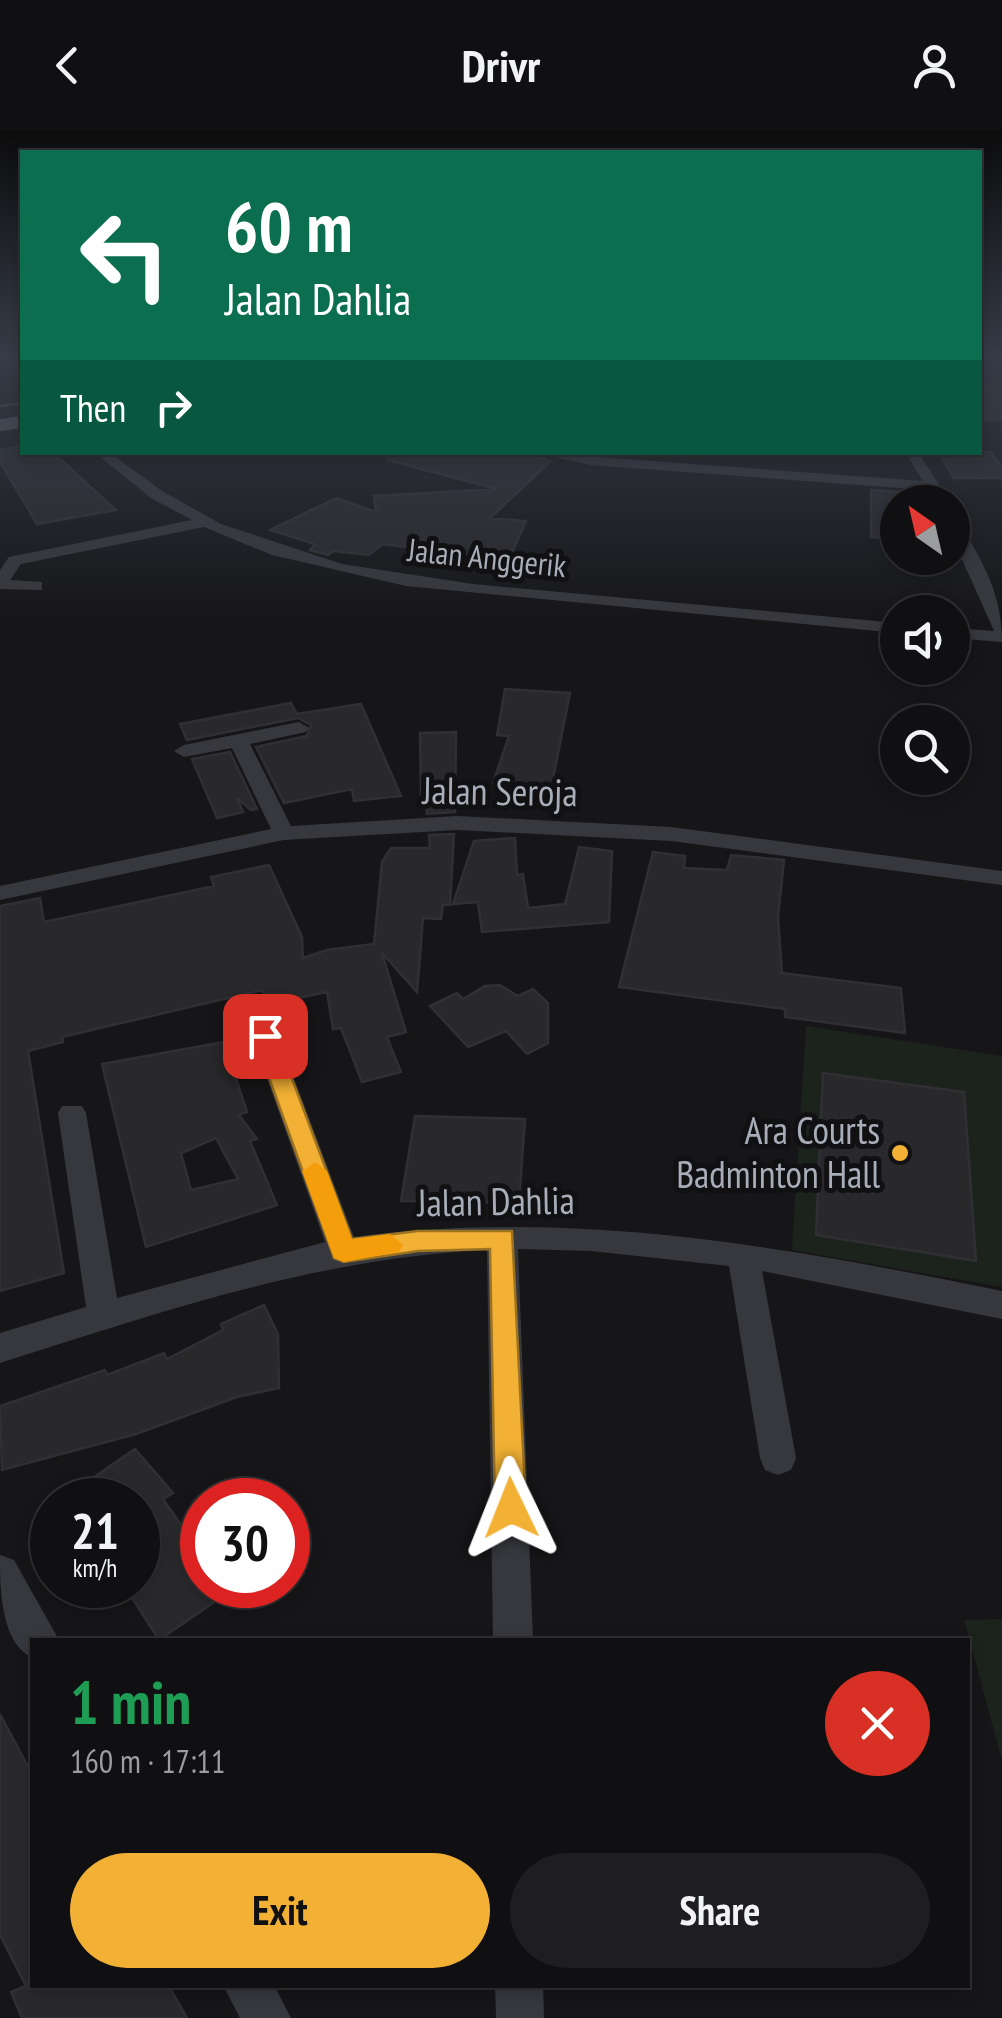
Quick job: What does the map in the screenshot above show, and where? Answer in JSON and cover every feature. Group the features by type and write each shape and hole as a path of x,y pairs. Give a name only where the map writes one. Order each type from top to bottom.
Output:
{"street":[{"name":"Jalan Anggerik","path":"104,455 200,523 261,549 369,575 455,588 880,626"},
{"path":"554,455 918,485"},
{"path":"913,455 931,485"},
{"path":"36,586 0,583 15,560 200,523"},
{"path":"970,555 1002,634 970,633"},
{"path":"184,751 299,728"},
{"path":"238,740 284,833"},
{"name":"Jalan Seroja","path":"0,893 284,833 457,823 671,834 1002,878"},
{"path":"265,1036 344,1251"},
{"path":"72,1113 104,1317"},
{"path":"502,1239 513,1638"},
{"name":"Jalan Dahlia","path":"0,1348 272,1267 344,1251 418,1241 663,1243 743,1254 1002,1304"},
{"path":"743,1254 778,1458"},
{"path":"0,1574 39,1638"},
{"path":"249,1988 267,2018"},
{"path":"519,1988 520,2018"}],"shaded area":[{"name":"Ara Courts Badminton Hall","path":"806,1026 1002,1056 1002,1287 792,1250"},
{"path":"1002,1619 1002,1760 970,1638 964,1620"}],"building":[{"path":"20,446 20,455 55,455 116,510 37,524 0,462 0,450"},
{"path":"991,452 1002,467 1002,478 954,478 940,455"},
{"path":"388,455 534,455 551,461 490,518 526,521 509,559 382,544 369,555 334,551 328,555 310,550 315,544 270,530 336,498 376,512 374,496 497,489 387,460"},
{"path":"871,490 880,491 880,538 871,537"},
{"path":"505,689 570,693 552,784 493,783 509,736 497,735"},
{"path":"291,703 297,714 361,704 401,796 354,801 352,789 284,803 256,747 307,736 311,725 298,718 187,740 180,724"},
{"path":"456,732 455,812 427,814 425,794 421,795 420,733"},
{"path":"230,752 257,809 251,810 237,798 243,812 217,818 192,759"},
{"path":"454,834 450,905 443,905 441,919 423,918 417,992 382,953 406,1032 387,1037 401,1072 362,1082 341,1028 333,1029 327,992 269,1004 262,990 62,1037 63,1042 28,1051 64,1273 0,1291 0,906 40,898 44,922 214,886 211,877 269,865 302,937 303,958 327,950 374,944 382,862 391,848 430,848 429,835"},
{"path":"515,838 517,875 523,874 528,908 565,904 579,847 612,851 609,922 482,932 478,902 453,904 474,841"},
{"path":"653,852 685,856 684,868 727,870 731,855 784,860 778,917 782,973 901,988 905,1033 785,1017 785,1009 619,987"},
{"path":"500,985 518,996 533,989 548,1003 548,1043 527,1054 506,1031 468,1047 430,1006 457,993 463,999 485,986"},
{"path":"224,1042 247,1112 239,1115 257,1139 250,1141 277,1205 146,1247 102,1064","holes":["216,1138 238,1179 191,1190 181,1153"]},
{"path":"823,1073 964,1092 976,1261 816,1235"},
{"path":"415,1116 525,1119 519,1203 401,1201"},
{"path":"264,1305 278,1334 279,1388 237,1397 136,1434 2,1470 0,1406 105,1370 107,1375 164,1353 167,1359 223,1330 221,1324"},
{"path":"135,1449 173,1493 163,1499 180,1523 180,1608 206,1608 158,1638 139,1608 160,1608 160,1478 93,1478"},
{"path":"0,1714 30,1770 30,1988 170,1988 187,2018 22,2018 11,1992 26,1986 0,1935"}],"slow traffic":[{"path":"315,1171 344,1251 390,1245"}],"place":[{"name":"Ara Courts Badminton Hall","path":"900,1153"}],"route":[{"path":"265,1036 344,1251 418,1241 502,1239 511,1508"}]}
